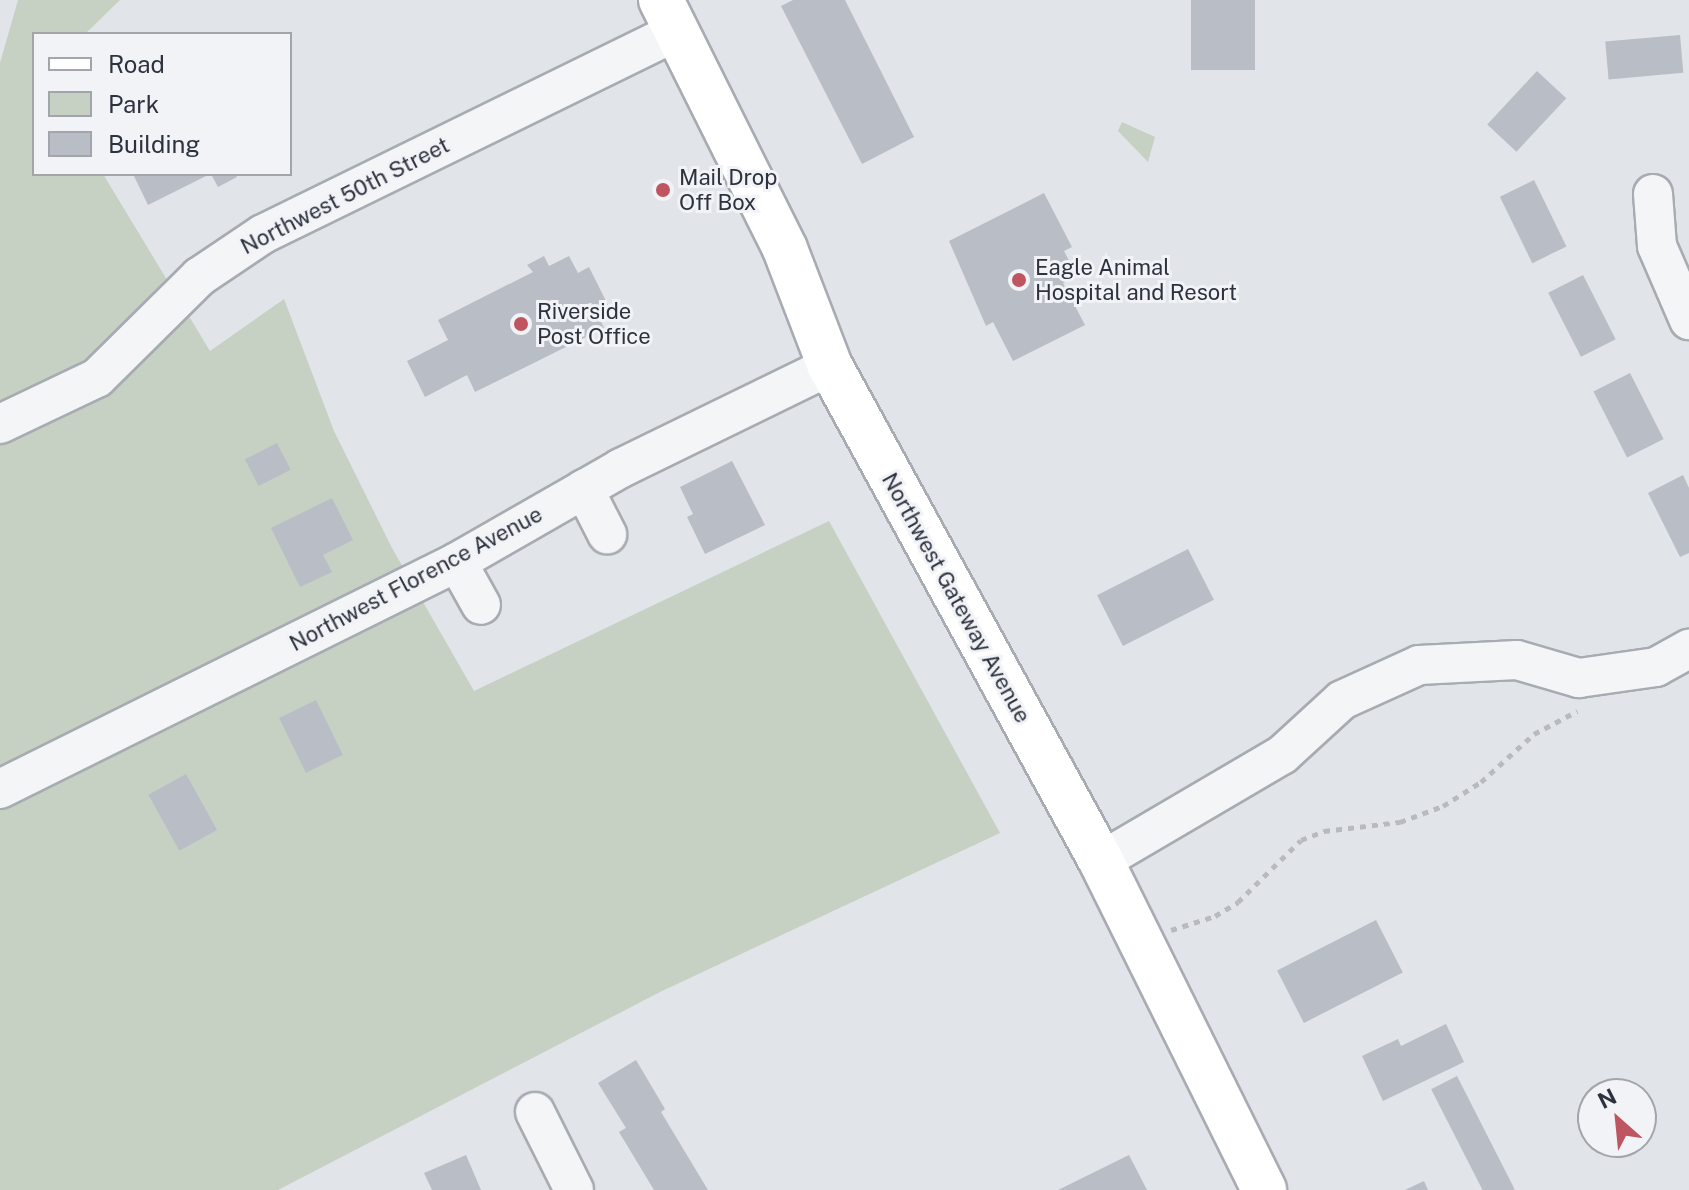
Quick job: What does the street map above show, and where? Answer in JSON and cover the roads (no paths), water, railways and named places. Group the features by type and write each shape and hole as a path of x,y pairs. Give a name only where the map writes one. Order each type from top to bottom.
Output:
{"main road":[{"name":"Northwest Gateway Avenue","path":"669,16 785,249 830,366 1101,861 1264,1190"}],"street":[{"name":"Northwest 50th Street","path":"0,424 97,378 199,277 263,234 669,16"},
{"path":"1653,194 1657,246 1689,320"},
{"name":"Northwest Florence Avenue","path":"0,789 457,562 584,489 830,366"},
{"path":"584,489 607,534"},
{"path":"457,562 481,605"},
{"path":"1101,861 1282,755 1342,700 1419,665 1517,660 1579,678 1656,667 1689,649"},
{"path":"535,1112 574,1190"}],"place":[{"name":"Mail Drop Off Box","path":"663,190"},
{"name":"Eagle Animal Hospital and Resort","path":"1019,280"},
{"name":"Riverside Post Office","path":"521,324"}]}
